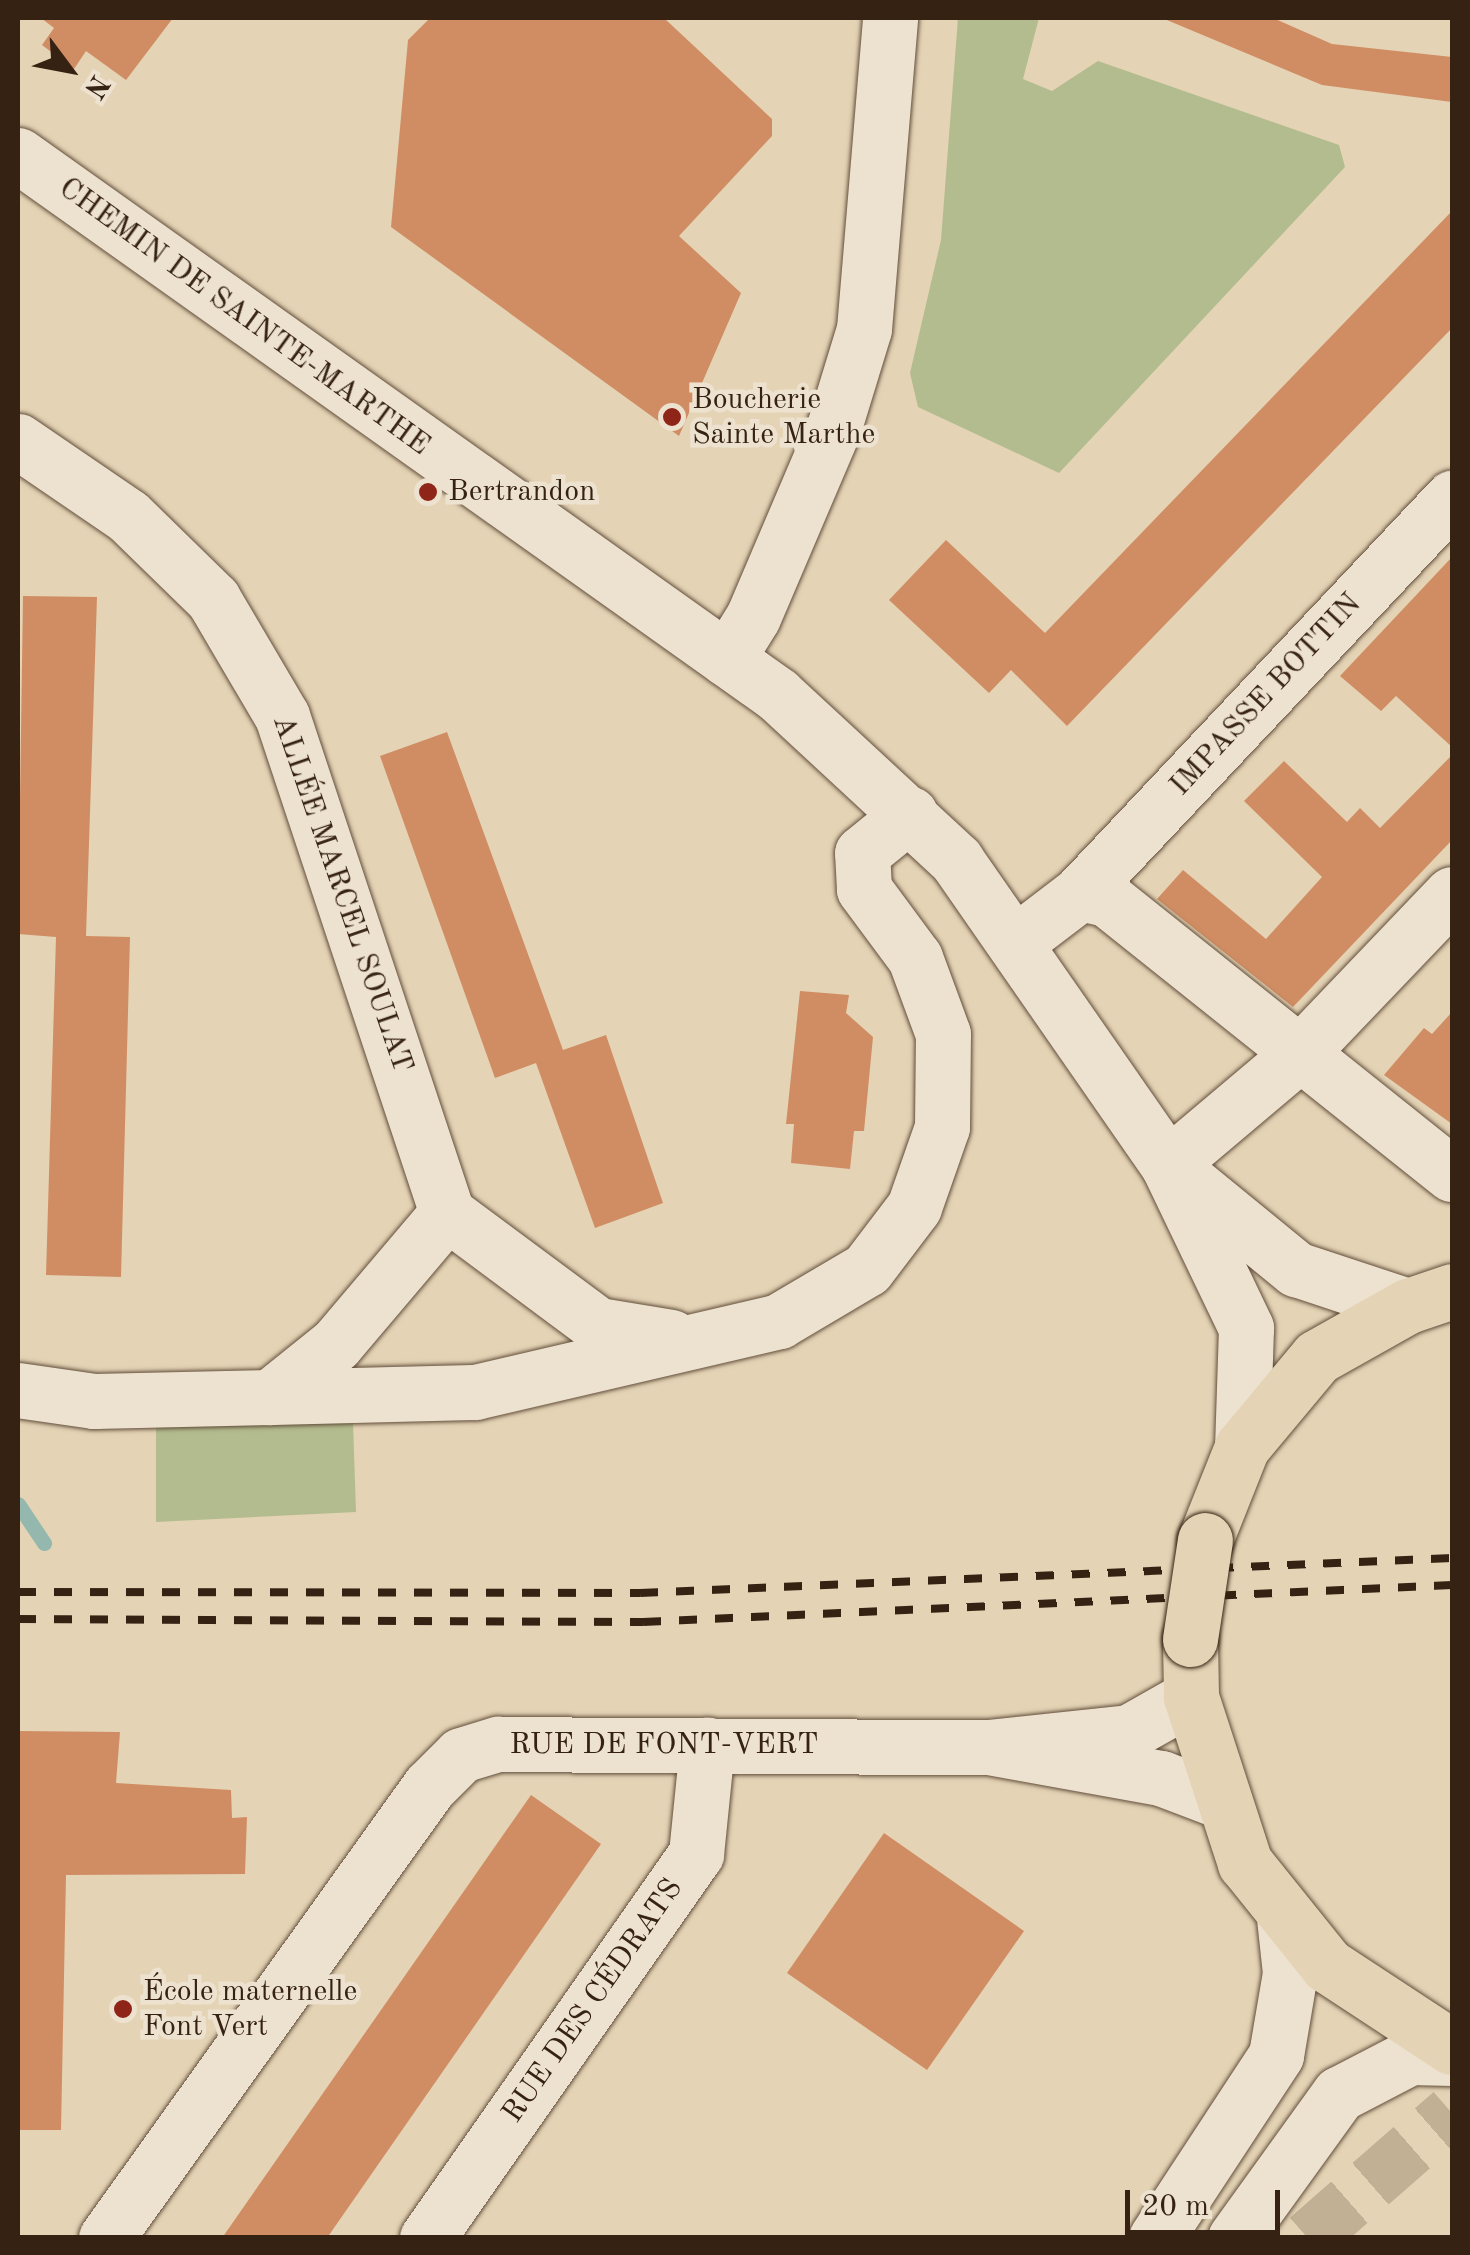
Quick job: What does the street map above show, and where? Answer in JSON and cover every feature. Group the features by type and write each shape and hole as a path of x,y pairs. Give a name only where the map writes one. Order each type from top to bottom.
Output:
{"main road":[{"path":"1430,1298 1318,1357 1242,1447 1204,1540 1190,1639 1191,1697 1221,1801 1245,1864 1284,1918 1328,1965 1452,2047"}],"street":[{"path":"728,659 753,617 834,427 864,329 890,18"},
{"name":"CHEMIN DE SAINTE-MARTHE","path":"18,155 778,695 956,860 1168,1164 1246,1328 1242,1447"},
{"name":"ALLÉE MARCEL SOULAT","path":"18,441 128,516 213,600 282,716 447,1212"},
{"name":"IMPASSE BOTTIN","path":"1080,893 1452,498"},
{"path":"18,1390 94,1401 475,1392 779,1321 868,1269 914,1207 942,1127 943,1034 916,958 864,889 862,853 910,814"},
{"path":"1016,942 1080,893 1107,899 1297,1056 1452,1174"},
{"path":"1168,1164 1297,1056 1452,894"},
{"name":"CHEMIN DE SAINTE-MARTHE","path":"1168,1164 1296,1269 1430,1298"},
{"path":"270,1396 336,1344 447,1212 598,1325 698,1341"},
{"name":"RUE DE FONT-VERT","path":"106,2238 444,1769 460,1756 498,1744 988,1747 1129,1732 1191,1697"},
{"name":"RUE DES CÉDRATS","path":"427,2238 696,1854 707,1745"},
{"name":"RUE DE FONT-VERT","path":"988,1747 1162,1778 1221,1801"},
{"path":"1156,2238 1276,2055 1290,1973 1284,1918"},
{"path":"1235,2238 1339,2094 1410,2056 1452,2058"}],"green space":[{"path":"958,18 1039,18 1023,79 1052,91 1098,61 1339,145 1345,167 1059,473 918,407 910,373 941,240"},
{"path":"353,1423 356,1512 156,1522 156,1425"}],"building":[{"path":"41,18 173,18 126,80 86,51 74,69 42,45 54,28"},
{"path":"430,18 664,18 772,119 772,136 679,236 741,293 679,436 391,227 408,40"},
{"path":"1162,18 1273,18 1332,44 1452,57 1452,102 1322,85"},
{"path":"1452,211 1452,328 1067,726 1011,670 989,693 889,600 946,540 1045,633"},
{"path":"1452,557 1452,747 1396,696 1381,711 1340,676"},
{"path":"23,596 97,597 86,936 130,937 121,1277 46,1275 56,937 18,934"},
{"path":"447,732 563,1050 606,1035 663,1203 595,1228 536,1063 495,1078 380,756"},
{"path":"1452,755 1452,840 1293,1007 1157,899 1183,870 1266,939 1322,877 1244,801 1284,761 1347,822 1360,808 1380,828"},
{"path":"800,991 849,995 846,1013 873,1037 864,1131 854,1131 850,1169 791,1163 794,1124 786,1124"},
{"path":"1452,1012 1452,1124 1384,1075 1424,1028 1432,1034"},
{"path":"18,1731 120,1732 116,1783 231,1790 232,1818 247,1817 245,1874 66,1875 61,2130 18,2130"},
{"path":"531,1795 601,1844 327,2238 222,2238"},
{"path":"884,1833 1024,1931 927,2070 787,1973"}],"waterway":[{"path":"18,1504 44,1543"}],"tunnel":[{"path":"1308,2238 1452,2112"}],"railway":[{"path":"18,1592 640,1593 1452,1558"},
{"path":"18,1619 643,1622 1452,1585"}],"place":[{"name":"Boucherie Sainte Marthe","path":"672,417"},
{"name":"Bertrandon","path":"428,492"},
{"name":"École maternelle Font Vert","path":"123,2009"}]}
